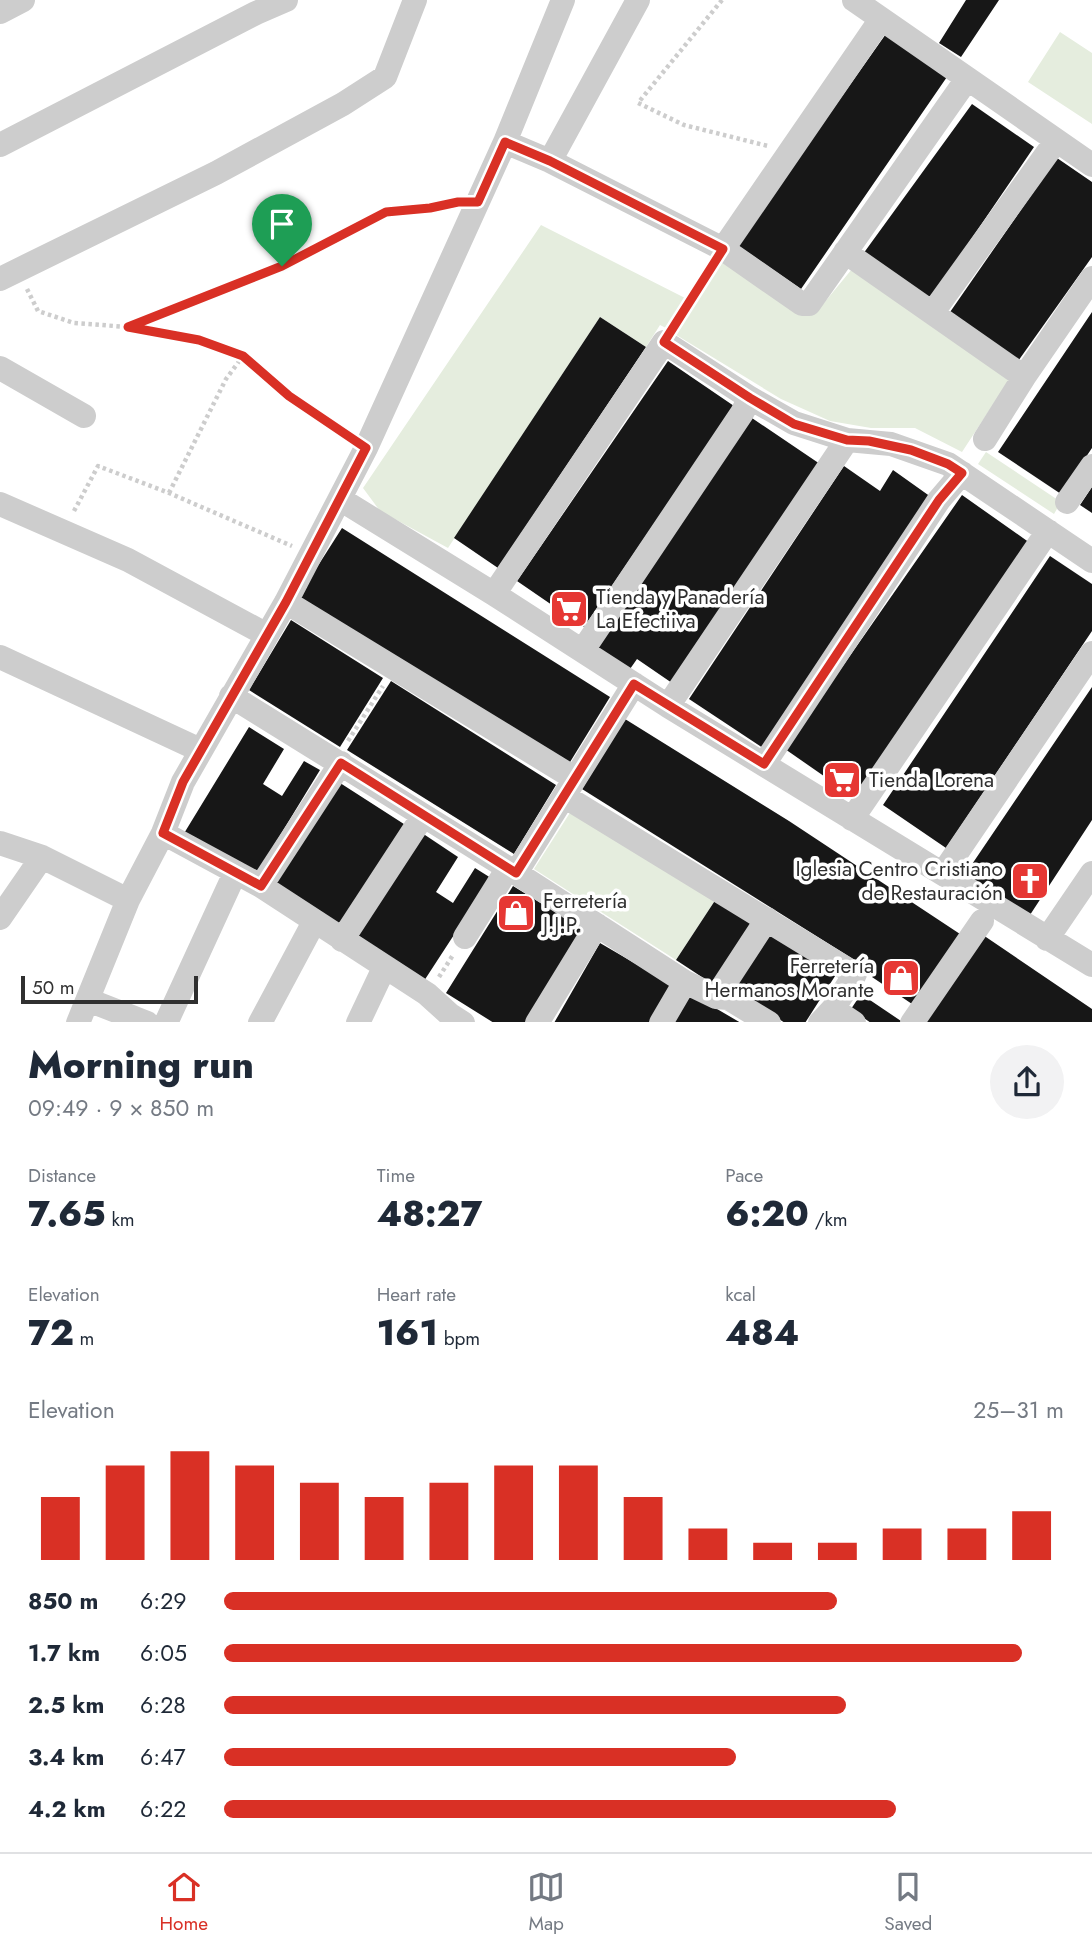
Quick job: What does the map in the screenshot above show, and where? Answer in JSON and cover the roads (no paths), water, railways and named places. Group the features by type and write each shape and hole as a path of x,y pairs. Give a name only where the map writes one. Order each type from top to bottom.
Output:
{"street":[{"path":"0,12 23,0"},
{"path":"0,145 286,0"},
{"path":"8,274 216,173 343,104 385,77 415,0"},
{"path":"140,1022 83,1012 128,900 163,833 178,793 286,602 366,448 505,142 563,0"},
{"path":"550,161 638,0"},
{"path":"854,0 1092,165"},
{"path":"723,249 881,19"},
{"path":"505,142 550,161 723,249 802,304 809,304 967,79"},
{"path":"933,312 1056,141"},
{"path":"845,252 1024,377"},
{"path":"985,439 1092,278"},
{"path":"494,594 664,342 794,424 847,440 869,441 911,450 948,464 1092,561"},
{"path":"0,368 85,416"},
{"path":"583,650 742,414 750,398"},
{"path":"668,706 847,440"},
{"path":"1067,502 1092,466"},
{"path":"764,764 939,500 962,473"},
{"path":"340,499 668,706 1092,965"},
{"path":"0,504 128,560 267,635"},
{"path":"852,819 1048,531"},
{"path":"286,602 394,668 767,919 855,974 827,1016 850,1022"},
{"path":"943,873 1092,653"},
{"path":"0,657 201,750"},
{"path":"465,937 569,787 634,684"},
{"path":"231,696 685,982 716,997 729,998 767,1022"},
{"path":"261,886 339,762"},
{"path":"342,940 423,816"},
{"path":"163,833 261,886 427,994 452,1020"},
{"path":"0,843 43,857 128,900"},
{"path":"0,918 43,857"},
{"path":"166,1022 236,873"},
{"path":"1047,939 1092,873"},
{"path":"716,997 767,919"},
{"path":"913,1022 982,921"},
{"path":"261,1022 314,922"},
{"path":"538,1022 597,925"},
{"path":"358,1022 384,968"},
{"path":"662,1022 685,982"}],"place":[{"name":"Tienda y Panadería La Efectiiva","path":"569,609"},
{"name":"Tienda Lorena","path":"842,780"},
{"name":"Iglesia Centro Cristiano de Restauración","path":"1030,881"},
{"name":"Ferretería J.J.P.","path":"516,913"},
{"name":"Ferretería Hermanos Morante","path":"901,978"}]}
